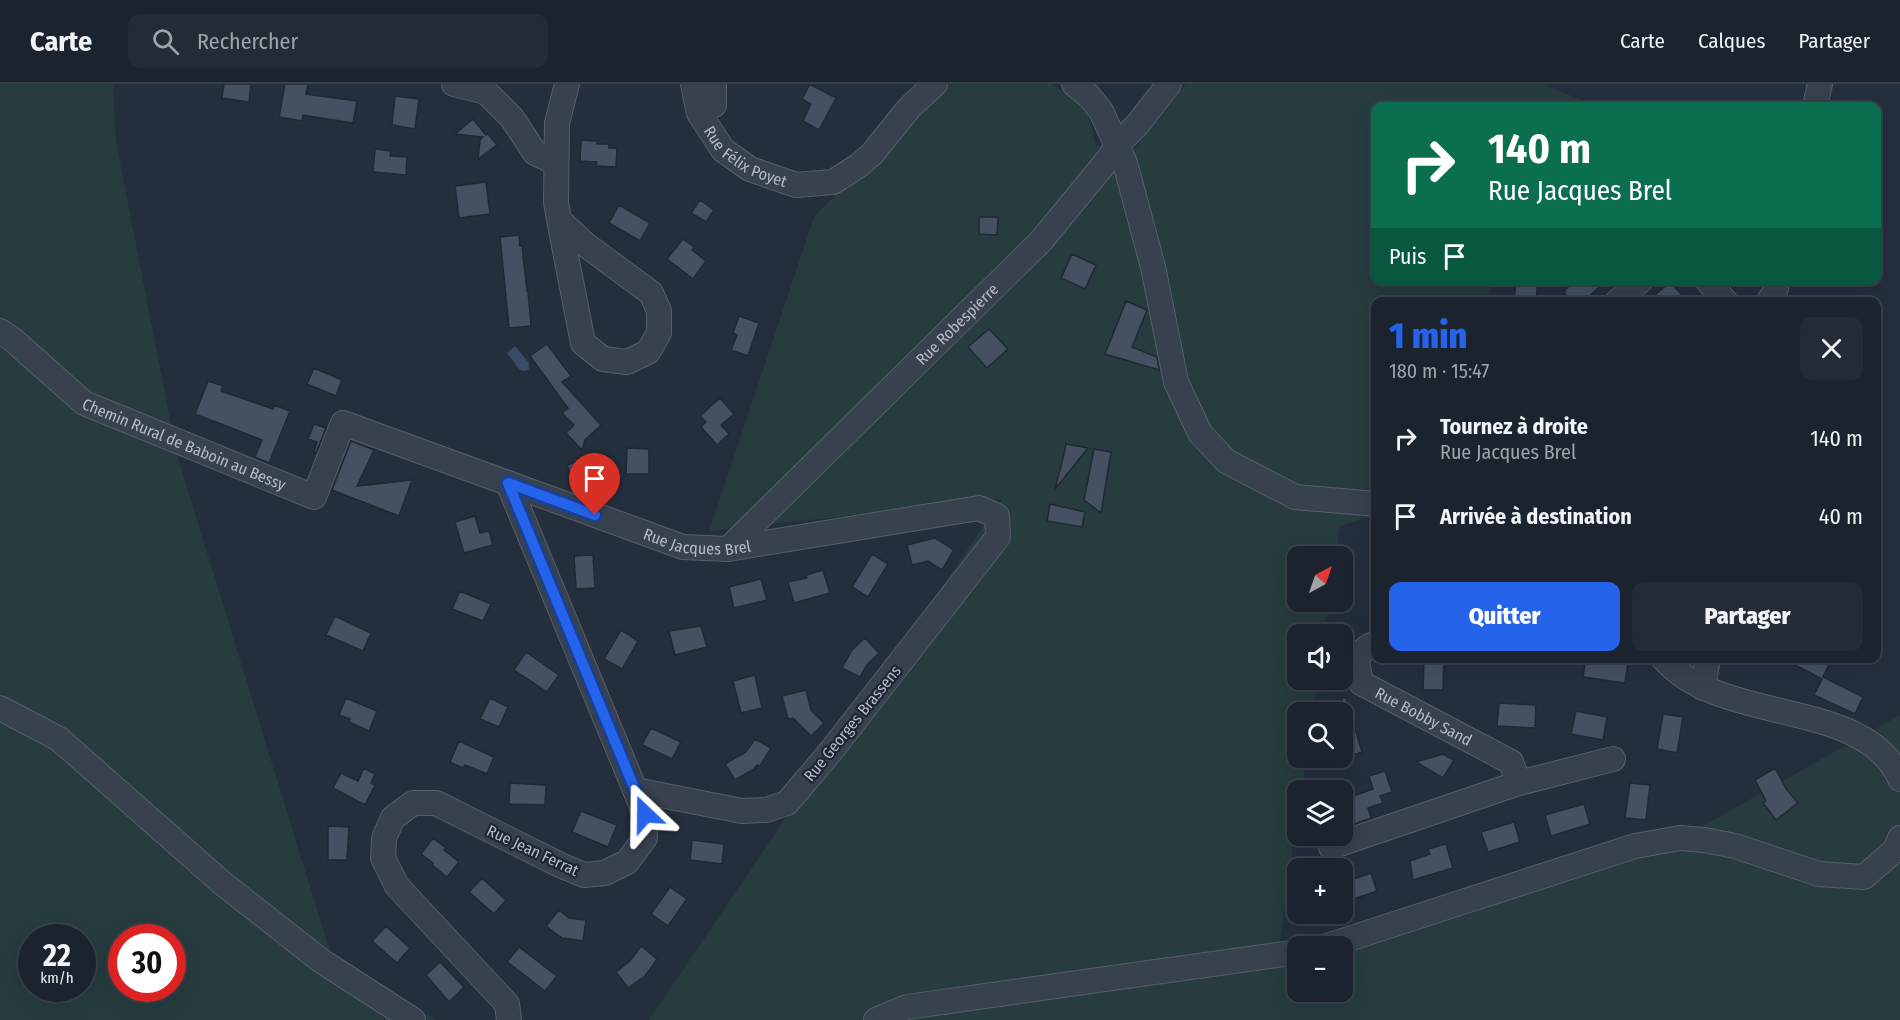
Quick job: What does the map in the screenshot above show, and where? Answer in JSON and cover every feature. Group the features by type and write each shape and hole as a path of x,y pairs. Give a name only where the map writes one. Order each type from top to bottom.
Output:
{"street":[{"path":"454,84 486,92 512,118 535,153 556,163"},
{"path":"559,220 586,245 651,293 659,311 659,333 648,352 627,362 603,359 583,343 559,220 556,202 557,123 567,84"},
{"name":"Rue Félix Poyet","path":"693,84 699,113 723,150 750,169 796,185 833,182 858,166 872,154 909,108 935,84"},
{"path":"1074,84 1089,96 1101,111 1125,163 1153,267 1176,382 1200,433 1226,461 1294,497 1371,504"},
{"name":"Rue Robespierre","path":"728,549 1041,241 1169,84"},
{"path":"1816,102 1820,84"},
{"path":"1622,297 1636,285"},
{"path":"1711,285 1722,297"},
{"name":"Chemin Rural de Baboin au Bessy","path":"0,331 84,403 314,497 343,423"},
{"name":"Rue Jacques Brel","path":"343,423 683,547 728,549 979,508 997,516"},
{"name":"Rue Jean Ferrat","path":"508,483 645,814 645,838 627,862 606,873 584,874 560,865 436,803 413,803 393,818 384,838 383,858 397,886 507,1004 509,1020"},
{"name":"Rue Georges Brassens","path":"635,790 742,811 766,810 787,803 831,751 998,537 997,516"},
{"name":"Rue Bobby Sand","path":"1371,645 1356,657 1360,683 1511,762 1519,783"},
{"path":"1667,663 1694,684 1717,695 1846,729 1880,750 1896,770 1900,779"},
{"path":"1703,688 1707,663"},
{"path":"0,708 59,739 220,882 320,960 414,1020"},
{"path":"1331,847 1519,783 1613,759"},
{"path":"1353,938 1635,846 1680,838 1704,840 1735,846 1819,874 1864,877 1895,850 1900,838"},
{"path":"876,1020 907,1007 1287,953"}],"green space":[{"path":"0,84 113,84 116,142 177,455 331,955 436,1020 0,1020"},
{"path":"947,84 1052,84 1086,107 1096,146 1135,148 1186,84 1543,84 1584,101 1371,102 1371,285 1490,285 1488,297 1371,297 1371,516 1340,526 1337,546 1287,546 1287,612 1327,612 1326,624 1287,624 1287,690 1316,690 1315,702 1287,702 1287,768 1305,768 1303,780 1287,780 1287,846 1293,846 1292,858 1287,858 1287,891 1279,948 1287,946 1287,1002 1353,1002 1353,936 1318,936 1651,833 1694,831 1900,715 1900,1020 649,1020 1002,499 709,531 814,217"}],"water":[{"path":"515,346 529,363 529,369 525,371 520,370 507,353"}],"building":[{"path":"224,84 251,84 249,102 222,98"},
{"path":"285,84 308,84 306,94 357,101 353,123 303,115 302,121 279,117"},
{"path":"810,84 836,98 819,130 803,121 811,104 802,99"},
{"path":"395,96 419,99 415,129 392,125"},
{"path":"473,119 497,145 478,159 480,140 483,137 455,134"},
{"path":"581,140 597,141 597,144 609,144 609,148 617,148 616,167 596,166 597,162 580,161"},
{"path":"375,149 391,151 390,156 407,157 406,175 373,172"},
{"path":"486,182 490,214 459,218 455,186"},
{"path":"700,200 714,210 706,222 691,213"},
{"path":"619,205 650,223 640,241 609,223"},
{"path":"979,217 998,217 997,235 979,234"},
{"path":"519,235 531,326 509,328 500,237"},
{"path":"683,239 694,247 692,250 706,261 693,279 667,259"},
{"path":"1072,254 1096,265 1085,289 1061,278"},
{"path":"1516,285 1538,285 1536,297 1514,297"},
{"path":"1570,285 1602,285 1588,297 1566,297 1565,290"},
{"path":"1667,285 1673,285 1682,295 1680,297 1653,297"},
{"path":"1126,301 1147,310 1132,347 1157,357 1159,370 1105,354"},
{"path":"739,316 759,323 748,356 731,350 737,335 733,333"},
{"path":"989,329 1008,349 987,368 968,347"},
{"path":"547,344 571,376 562,382 601,425 585,440 582,450 566,433 574,425 562,413 568,408 530,356"},
{"path":"314,368 342,380 336,396 307,384"},
{"path":"208,381 223,386 221,391 273,409 274,405 290,411 269,463 255,457 262,440 195,414"},
{"path":"720,398 734,414 721,425 729,434 717,445 701,427 706,422 700,416"},
{"path":"314,424 326,428 316,453 314,452 317,442 308,439"},
{"path":"351,441 374,450 357,486 412,480 399,516 332,490"},
{"path":"1066,444 1088,448 1055,489 1064,454"},
{"path":"627,448 649,449 649,474 626,474"},
{"path":"1094,449 1111,452 1101,513 1084,500"},
{"path":"583,459 593,494 586,496 580,494 576,489 567,465"},
{"path":"1050,504 1085,512 1082,527 1047,521"},
{"path":"475,516 480,533 489,531 493,545 464,553 455,522"},
{"path":"935,538 954,550 942,570 928,561 912,565 907,545"},
{"path":"872,554 888,564 868,597 852,587"},
{"path":"593,555 595,588 576,589 574,556"},
{"path":"823,570 830,593 794,603 788,582 807,578 806,575"},
{"path":"761,579 767,600 734,608 729,587"},
{"path":"460,591 491,604 483,621 452,609"},
{"path":"335,616 371,633 363,651 326,635"},
{"path":"701,626 707,647 675,655 669,631"},
{"path":"621,630 638,641 622,669 604,659"},
{"path":"865,638 879,653 867,665 860,677 842,668 852,650"},
{"path":"526,652 559,675 547,692 514,670"},
{"path":"1424,663 1444,663 1443,690 1423,690"},
{"path":"1585,663 1628,663 1625,683 1583,677"},
{"path":"1792,663 1830,663 1823,677 1863,697 1855,714 1814,695 1822,679"},
{"path":"755,675 762,708 741,713 733,681"},
{"path":"806,690 811,710 824,723 811,736 793,718 788,719 782,696"},
{"path":"346,698 377,711 369,731 339,715"},
{"path":"490,698 508,707 499,727 480,719"},
{"path":"1499,703 1536,705 1535,728 1497,726"},
{"path":"1576,711 1607,717 1603,740 1571,734"},
{"path":"1663,714 1683,717 1677,753 1657,749"},
{"path":"1353,722 1362,752 1353,755"},
{"path":"651,728 681,742 672,759 642,745"},
{"path":"755,739 771,748 760,766 757,765 735,780 725,764 746,752"},
{"path":"459,741 494,757 487,774 450,762"},
{"path":"1443,754 1454,760 1443,778 1416,762"},
{"path":"364,768 375,774 371,783 375,785 365,805 333,788 341,773 358,781"},
{"path":"1775,768 1787,790 1798,803 1776,820 1763,803 1766,801 1755,780"},
{"path":"1385,771 1392,792 1380,796 1383,803 1368,808 1371,818 1355,824 1353,796 1373,789 1369,776"},
{"path":"510,783 546,785 545,805 509,804"},
{"path":"1630,783 1650,785 1646,820 1625,818"},
{"path":"1584,804 1590,824 1551,836 1545,815"},
{"path":"581,811 617,825 608,847 572,832"},
{"path":"1514,822 1520,842 1488,852 1481,832"},
{"path":"328,826 349,827 347,860 328,860"},
{"path":"433,838 459,862 447,877 421,854"},
{"path":"692,840 724,844 722,864 690,860"},
{"path":"1446,844 1453,868 1413,880 1410,861 1430,854 1428,849"},
{"path":"1371,873 1377,891 1353,899 1353,877 1354,879"},
{"path":"482,878 506,900 494,914 469,892"},
{"path":"670,887 687,899 668,926 651,914"},
{"path":"559,910 569,918 586,920 583,941 562,938 546,926"},
{"path":"386,926 410,948 397,963 372,941"},
{"path":"641,946 657,959 645,976 628,988 616,972 630,961"},
{"path":"519,947 557,976 545,991 507,962"},
{"path":"440,962 464,987 449,1002 426,975"}],"route":[{"path":"595,515 508,483 645,814"}]}
